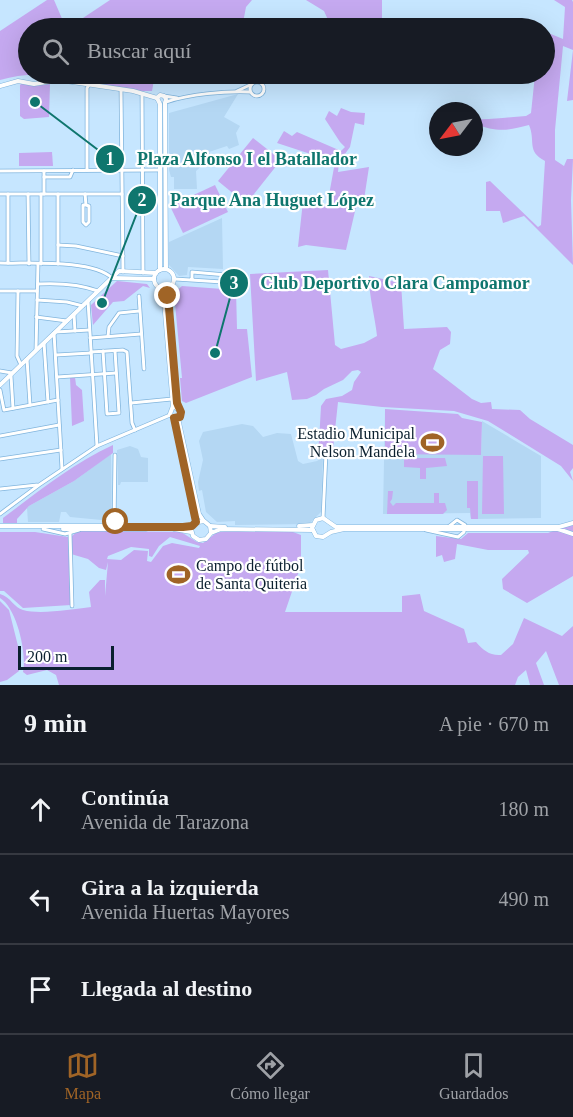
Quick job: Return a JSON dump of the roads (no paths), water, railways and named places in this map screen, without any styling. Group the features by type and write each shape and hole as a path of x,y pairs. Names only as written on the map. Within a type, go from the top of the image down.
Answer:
{"street":[{"path":"0,86 18,81"},
{"path":"83,84 147,94 163,103 166,269"},
{"path":"236,92 252,84"},
{"path":"250,92 252,84"},
{"path":"163,103 236,92 250,92 257,96 264,92 262,84"},
{"path":"87,170 87,88 89,85"},
{"path":"121,90 123,272"},
{"path":"157,98 160,95 178,99"},
{"path":"142,96 143,273"},
{"path":"164,96 159,170 158,271 154,279 156,285 165,289"},
{"path":"44,177 70,177 73,170"},
{"path":"0,171 159,170"},
{"path":"36,351 44,171"},
{"path":"0,194 122,194"},
{"path":"8,194 8,264"},
{"path":"28,194 29,264"},
{"path":"58,194 58,264"},
{"path":"86,194 86,205 89,206 87,225 83,222 83,206 86,205"},
{"path":"58,245 76,246 123,256"},
{"path":"0,263 58,264 99,270 112,278 154,279"},
{"path":"0,385 119,272 143,273 166,269 172,272 175,279 173,285 165,289"},
{"path":"175,279 237,284 240,280 238,276 192,272 192,280"},
{"path":"38,284 54,283 88,287 98,291"},
{"path":"165,289 172,409 200,514 210,526 307,527 313,528 320,537 344,529 558,529 573,534"},
{"path":"0,514 97,446 174,417 181,412 178,408 165,289"},
{"path":"0,291 38,291"},
{"path":"18,291 17,356 21,365"},
{"path":"138,296 144,369"},
{"path":"37,300 67,302 83,306"},
{"path":"88,301 97,446"},
{"path":"108,336 109,327 119,313 139,311"},
{"path":"74,314 75,331"},
{"path":"36,317 68,321"},
{"path":"55,333 89,330"},
{"path":"55,333 62,469"},
{"path":"90,338 141,334"},
{"path":"44,343 48,402"},
{"path":"56,355 125,350 132,423 135,430"},
{"path":"103,351 107,414 119,413 115,351"},
{"path":"27,359 30,405"},
{"path":"0,371 12,375"},
{"path":"57,377 116,373"},
{"path":"12,375 14,408"},
{"path":"0,390 3,409 58,400"},
{"path":"131,403 172,399"},
{"path":"172,409 178,408"},
{"path":"174,417 196,522"},
{"path":"0,436 59,425"},
{"path":"0,459 61,450"},
{"path":"323,518 326,453"},
{"path":"114,527 115,455"},
{"path":"0,489 39,485"},
{"path":"323,518 336,527 559,527 573,523"},
{"path":"313,528 316,520 323,518"},
{"path":"204,521 196,522 192,526 191,532 199,540 207,539 211,533 221,529 313,528"},
{"path":"331,525 331,532"},
{"path":"0,528 192,526"},
{"path":"210,526 211,533"},
{"path":"0,528 176,529 191,532"},
{"path":"421,529 458,537 463,534 465,528"},
{"path":"43,529 57,533 70,533 81,529"},
{"path":"70,533 72,606"}],"place":[{"name":"Plaza Alfonso I el Batallador","path":"35,102"},
{"name":"Parque Ana Huguet López","path":"102,303"},
{"name":"Club Deportivo Clara Campoamor","path":"215,353"},
{"name":"Estadio Municipal Nelson Mandela","path":"433,442"},
{"name":"Campo de fútbol de Santa Quiteria","path":"178,574"}]}
